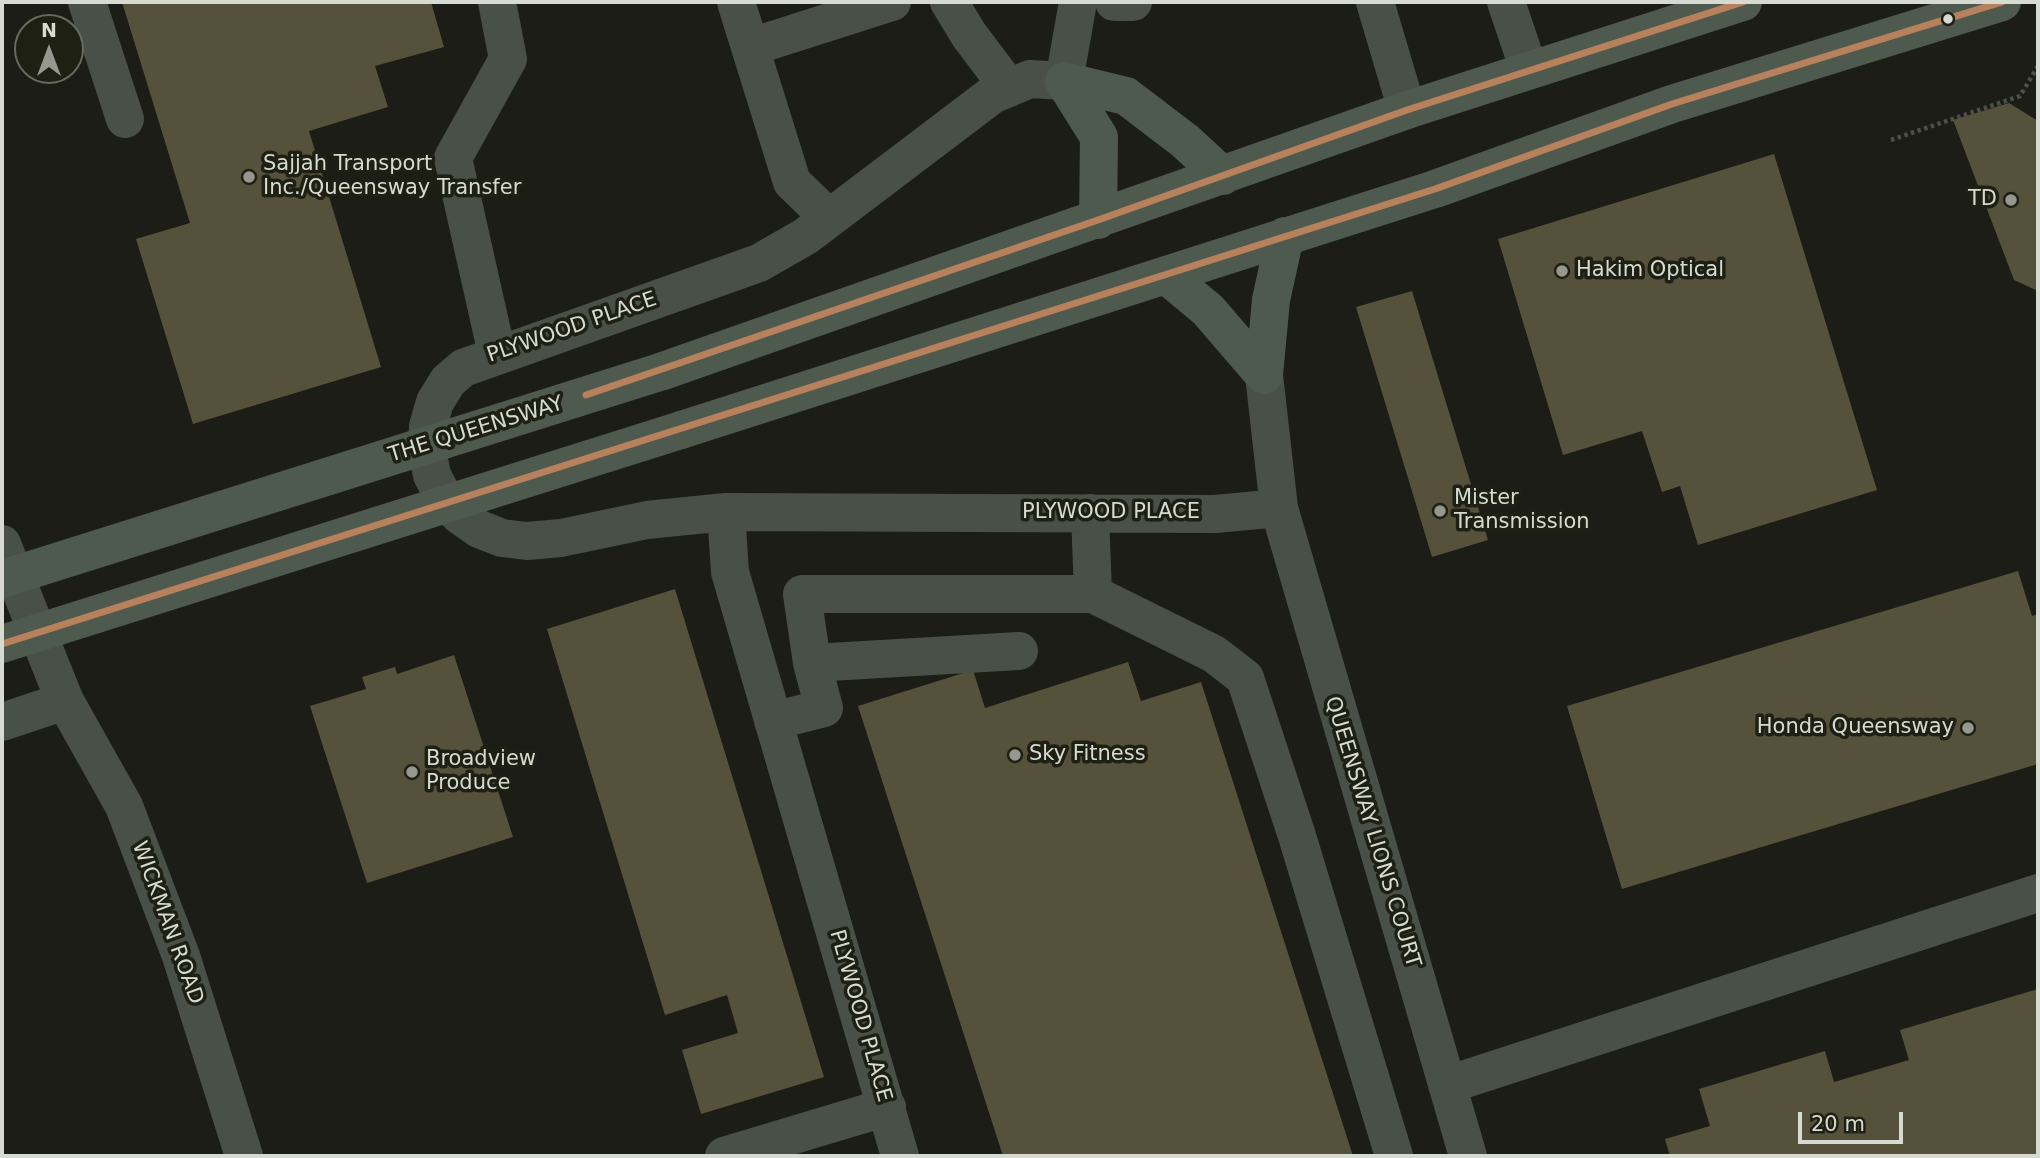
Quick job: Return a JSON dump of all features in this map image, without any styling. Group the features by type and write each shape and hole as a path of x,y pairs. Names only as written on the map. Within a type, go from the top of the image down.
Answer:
{"main road":[{"path":"2,644 1435,189 1672,104 2002,2"},
{"name":"THE QUEENSWAY","path":"2,579 663,371 1407,110 1720,5"},
{"path":"1064,80 1126,96 1185,141 1223,176"},
{"path":"1064,80 1098,137 1098,220"},
{"path":"1264,375 1272,300 1285,236"},
{"path":"1166,275 1208,310 1264,375"}],"street":[{"path":"87,2 125,119"},
{"path":"497,2 508,59 453,158 497,354"},
{"path":"736,2 792,182 829,218"},
{"path":"751,47 892,2"},
{"path":"949,2 969,36 1009,88"},
{"path":"1064,80 1078,2"},
{"path":"1114,2 1133,2"},
{"path":"1375,2 1407,110"},
{"path":"1506,2 1529,70"},
{"name":"PLYWOOD PLACE","path":"1064,80 1030,79 992,94 829,218 759,263 463,368 448,381 435,402 428,426 427,450 432,475 451,506 479,529 502,538 527,541 561,538 647,520 726,512 1214,514 1279,508"},
{"path":"1264,375 1279,508"},
{"name":"QUEENSWAY LIONS COURT","path":"1279,508 1346,748 1468,1156"},
{"name":"PLYWOOD PLACE","path":"726,512 730,572 900,1156"},
{"path":"1090,513 1093,594"},
{"name":"WICKMAN ROAD","path":"2,544 65,701 124,806 181,956 244,1156"},
{"path":"774,721 824,708 812,663 802,594 1093,594 1214,654 1245,678 1301,849 1394,1156"},
{"path":"812,663 1019,651"},
{"path":"2,722 65,701"},
{"path":"1447,1085 2038,893"},
{"path":"724,1156 887,1107"}],"path":[{"path":"1891,140 2020,96 2038,66"}],"building":[{"name":"Sajjah Transport Inc./Queensway Transfer","path":"122,2 431,2 444,47 375,66 388,107 309,131 381,367 193,424 136,239 190,223"},
{"name":"TD","path":"2009,103 2038,121 2038,291 2014,280 1953,120"},
{"path":"1774,154 1877,490 1698,545 1680,486 1662,492 1642,431 1563,455 1498,239"},
{"path":"1412,291 1488,540 1432,557 1356,307"},
{"path":"2018,571 2032,616 2038,614 2038,764 1622,889 1567,706"},
{"path":"675,589 824,1077 701,1114 682,1050 738,1033 727,995 665,1015 547,629"},
{"name":"Broadview Produce","path":"454,655 513,837 367,883 310,706 366,689 362,677 395,667 397,674"},
{"path":"1128,662 1141,701 1201,682 1353,1156 1003,1156 858,706 973,670 985,708"},
{"path":"2038,989 2038,1156 1670,1156 1665,1139 1710,1126 1699,1089 1825,1051 1834,1082 1909,1060 1900,1030"}],"transit line":[{"path":"586,395 1098,220 1407,110 1743,2"},
{"path":"2,644 1435,189 1672,104 2002,2"}],"place":[{"name":"Sajjah Transport Inc./Queensway Transfer","path":"249,177"},
{"name":"TD","path":"2011,200"},
{"name":"Hakim Optical","path":"1562,271"},
{"name":"Mister Transmission","path":"1440,511"},
{"name":"Honda Queensway","path":"1968,728"},
{"name":"Sky Fitness","path":"1015,755"},
{"name":"Broadview Produce","path":"412,772"}]}
